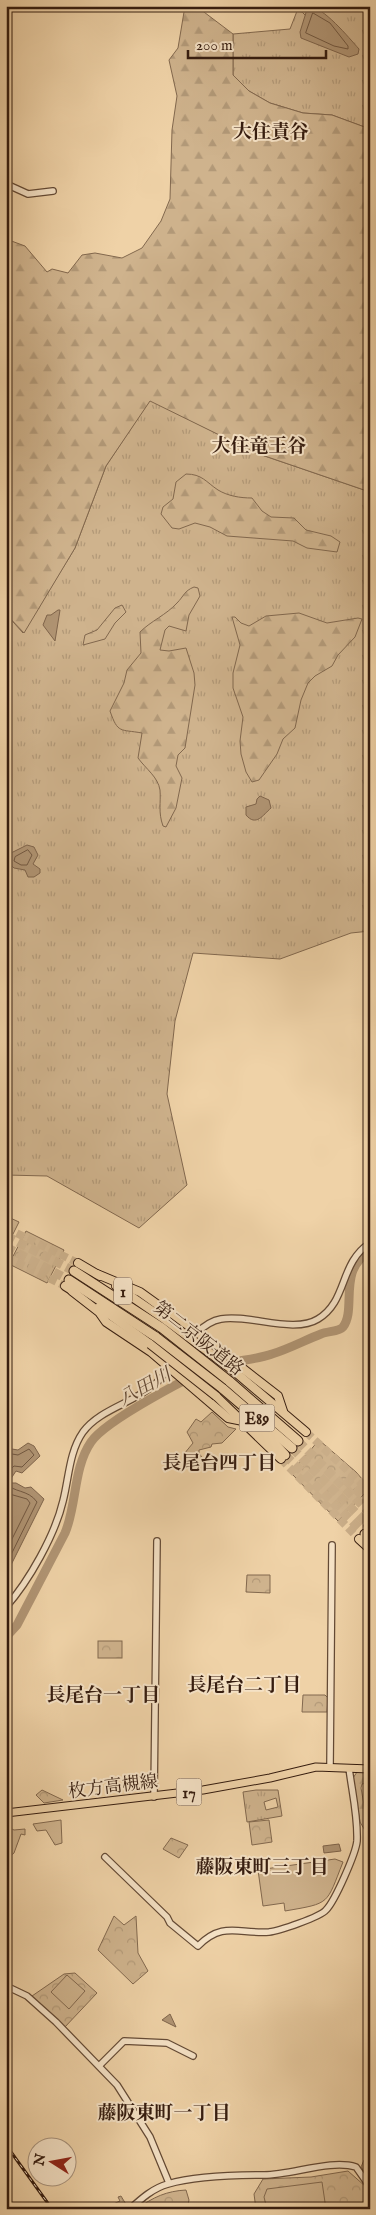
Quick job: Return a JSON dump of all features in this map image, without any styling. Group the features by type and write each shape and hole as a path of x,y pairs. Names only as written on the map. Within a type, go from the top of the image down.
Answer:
{"highway":[{"name":"1","path":"76,1267 97,1274 165,1325 238,1370 283,1411 302,1437"},
{"name":"第二京阪道路","path":"76,1267 165,1325 232,1383 302,1437"},
{"path":"97,1274 140,1292 197,1332 228,1358 238,1370"},
{"name":"1","path":"67,1283 72,1291 153,1340 243,1421 286,1454"},
{"name":"第二京阪道路","path":"67,1283 224,1390 286,1454"},
{"path":"72,1291 99,1312 106,1322 151,1352 228,1418 243,1421"},
{"path":"367,1533 370,1549"}],"main road":[{"name":"枚方高槻線","path":"6,1813 154,1797 239,1784 309,1768 330,1766 370,1769"}],"street":[{"path":"6,184 28,194 52,190"},
{"path":"6,1608 26,1580 53,1529 63,1501 74,1450 81,1435 96,1420 156,1384 173,1371 197,1332 209,1323 226,1318 246,1318 291,1324 305,1324 317,1320 332,1308 348,1266 359,1251 370,1243"},
{"path":"154,1797 157,1541"},
{"path":"330,1766 332,1545"},
{"path":"105,1856 170,1923 198,1946 209,1935 217,1931 271,1932 313,1918 326,1912 336,1895 357,1843 356,1819 349,1768"},
{"path":"6,1986 27,1996 100,2065 117,2085 150,2137 169,2184"},
{"path":"100,2065 124,2041 167,2043 193,2056"},
{"path":"130,2209 144,2196 169,2184 235,2174 264,2175 341,2164 356,2167 370,2187"}],"green space":[{"path":"185,6 196,6 233,34 233,75 249,91 270,103 303,113 332,115 370,129 370,492 256,453 150,401 106,466 75,548 24,633 6,614 6,239 25,246 47,272 52,269 68,273 82,255 95,253 122,258 142,248 161,221 170,199 172,130 177,96 169,60 178,48"},
{"path":"299,6 353,6 370,10 370,129 332,115 303,113 270,103 249,91 233,75 233,34 290,29"},
{"path":"150,400 256,453 370,492 370,931 351,933 280,959 193,953 175,1021 167,1094 187,1185 139,1228 47,1176 6,1175 6,614 23,633 75,548 106,466"},
{"path":"186,474 204,479 226,494 252,498 262,511 271,517 294,518 306,530 331,536 340,542 337,552 307,548 293,541 227,536 210,527 195,523 179,529 172,528 161,514 163,507 173,499 176,482"},
{"path":"194,587 198,588 200,596 189,615 186,631 169,626 165,630 160,650 169,651 186,648 194,673 195,685 185,748 178,755 176,766 182,778 176,808 166,827 163,826 161,816 159,785 138,758 142,733 118,727 110,711 124,683 127,670 141,653 140,632 173,607 186,592"},
{"path":"122,605 126,612 115,623 105,639 83,645 85,635 97,630 115,608"},
{"path":"299,613 327,623 362,619 355,637 338,655 332,666 315,676 308,683 301,700 295,728 283,739 277,754 259,780 252,782 246,772 241,754 240,741 243,717 233,688 233,673 240,645 232,617 249,626 266,616"},
{"path":"6,1216 19,1222 6,1248"},
{"path":"26,1231 64,1250 47,1283 9,1264"},
{"path":"212,1412 228,1427 236,1429 222,1443 212,1444 211,1447 199,1450 205,1462 193,1453 184,1454 193,1443 187,1432 196,1419 201,1422"},
{"path":"319,1440 356,1472 370,1488 338,1521 291,1473"},
{"path":"247,1575 270,1575 270,1593 246,1592"},
{"path":"98,1641 122,1641 122,1658 98,1658"},
{"path":"303,1695 325,1695 328,1698 327,1712 302,1712"},
{"path":"357,1772 370,1773 370,1782 362,1784 361,1788 370,1839 360,1822 353,1778"},
{"path":"42,1790 63,1800 44,1803 36,1795"},
{"path":"278,1790 282,1816 247,1822 243,1792","holes":["276,1798 278,1807 266,1810 264,1802"]},
{"path":"61,1820 62,1843 55,1845 46,1830 37,1831 33,1824"},
{"path":"269,1820 272,1842 252,1845 249,1822"},
{"path":"6,1826 14,1830 25,1829 25,1835 21,1834 14,1853 6,1860"},
{"path":"171,1838 188,1845 179,1858 163,1849"},
{"path":"335,1859 343,1862 333,1887 325,1900 311,1906 285,1911 284,1903 263,1906 258,1870"},
{"path":"114,1916 124,1925 136,1916 138,1953 148,1971 133,1984 98,1950"},
{"path":"75,1973 97,1993 64,2028 32,1996 64,1974"},
{"path":"67,1975 85,1991 69,2009 51,1992"},
{"path":"364,2160 370,2163 370,2181 361,2167"},
{"path":"348,2171 365,2186 370,2209 256,2209 254,2194 263,2179 311,2177"},
{"path":"322,2182 326,2209 267,2209 264,2197 267,2189"},
{"path":"186,2190 189,2200 187,2209 137,2209 160,2195"},
{"path":"121,2196 127,2206 125,2209 114,2209 111,2205 120,2201 118,2197"}],"water":[{"path":"308,6 321,11 335,23 359,49 358,54 349,57 301,38 300,32"},
{"path":"60,610 55,641 43,625 47,615 51,615"},
{"path":"260,796 269,800 271,808 259,819 253,820 246,815 246,807 256,804"},
{"path":"27,845 34,847 38,855 33,864 40,869 40,873 34,877 28,877 25,870 14,868 6,861 7,855"},
{"path":"28,1443 34,1446 40,1456 22,1473 16,1471 10,1480 12,1483 25,1488 31,1487 44,1499 6,1575 6,1448 18,1450"},
{"path":"339,1844 341,1851 324,1853 323,1846"},
{"path":"170,2014 176,2027 162,2020"}],"waterway":[{"path":"270,6 302,12 305,15"},
{"name":"八田川","path":"6,1637 17,1625 65,1533 72,1511 81,1463 85,1452 99,1433 131,1411 191,1377 226,1363 266,1356 285,1350 324,1333 341,1329 347,1319 349,1289 354,1268 360,1259 370,1251"}],"tunnel":[{"path":"6,1228 78,1263"},
{"path":"6,1236 74,1271"},
{"path":"6,1247 69,1280"},
{"path":"6,1257 65,1286"},
{"path":"306,1432 370,1491"},
{"path":"298,1441 370,1513"},
{"path":"292,1448 369,1526"},
{"path":"285,1455 365,1534"},
{"path":"281,1459 359,1539"},
{"path":"345,1479 370,1503"}],"railway":[{"path":"6,2145 52,2209"}],"district":[{"name":"大住責谷","path":"271,131"},
{"name":"大住竜王谷","path":"259,445"},
{"name":"長尾台四丁目","path":"219,1462"},
{"name":"長尾台二丁目","path":"244,1684"},
{"name":"長尾台一丁目","path":"103,1694"},
{"name":"藤阪東町三丁目","path":"262,1866"},
{"name":"藤阪東町一丁目","path":"164,2112"}]}
